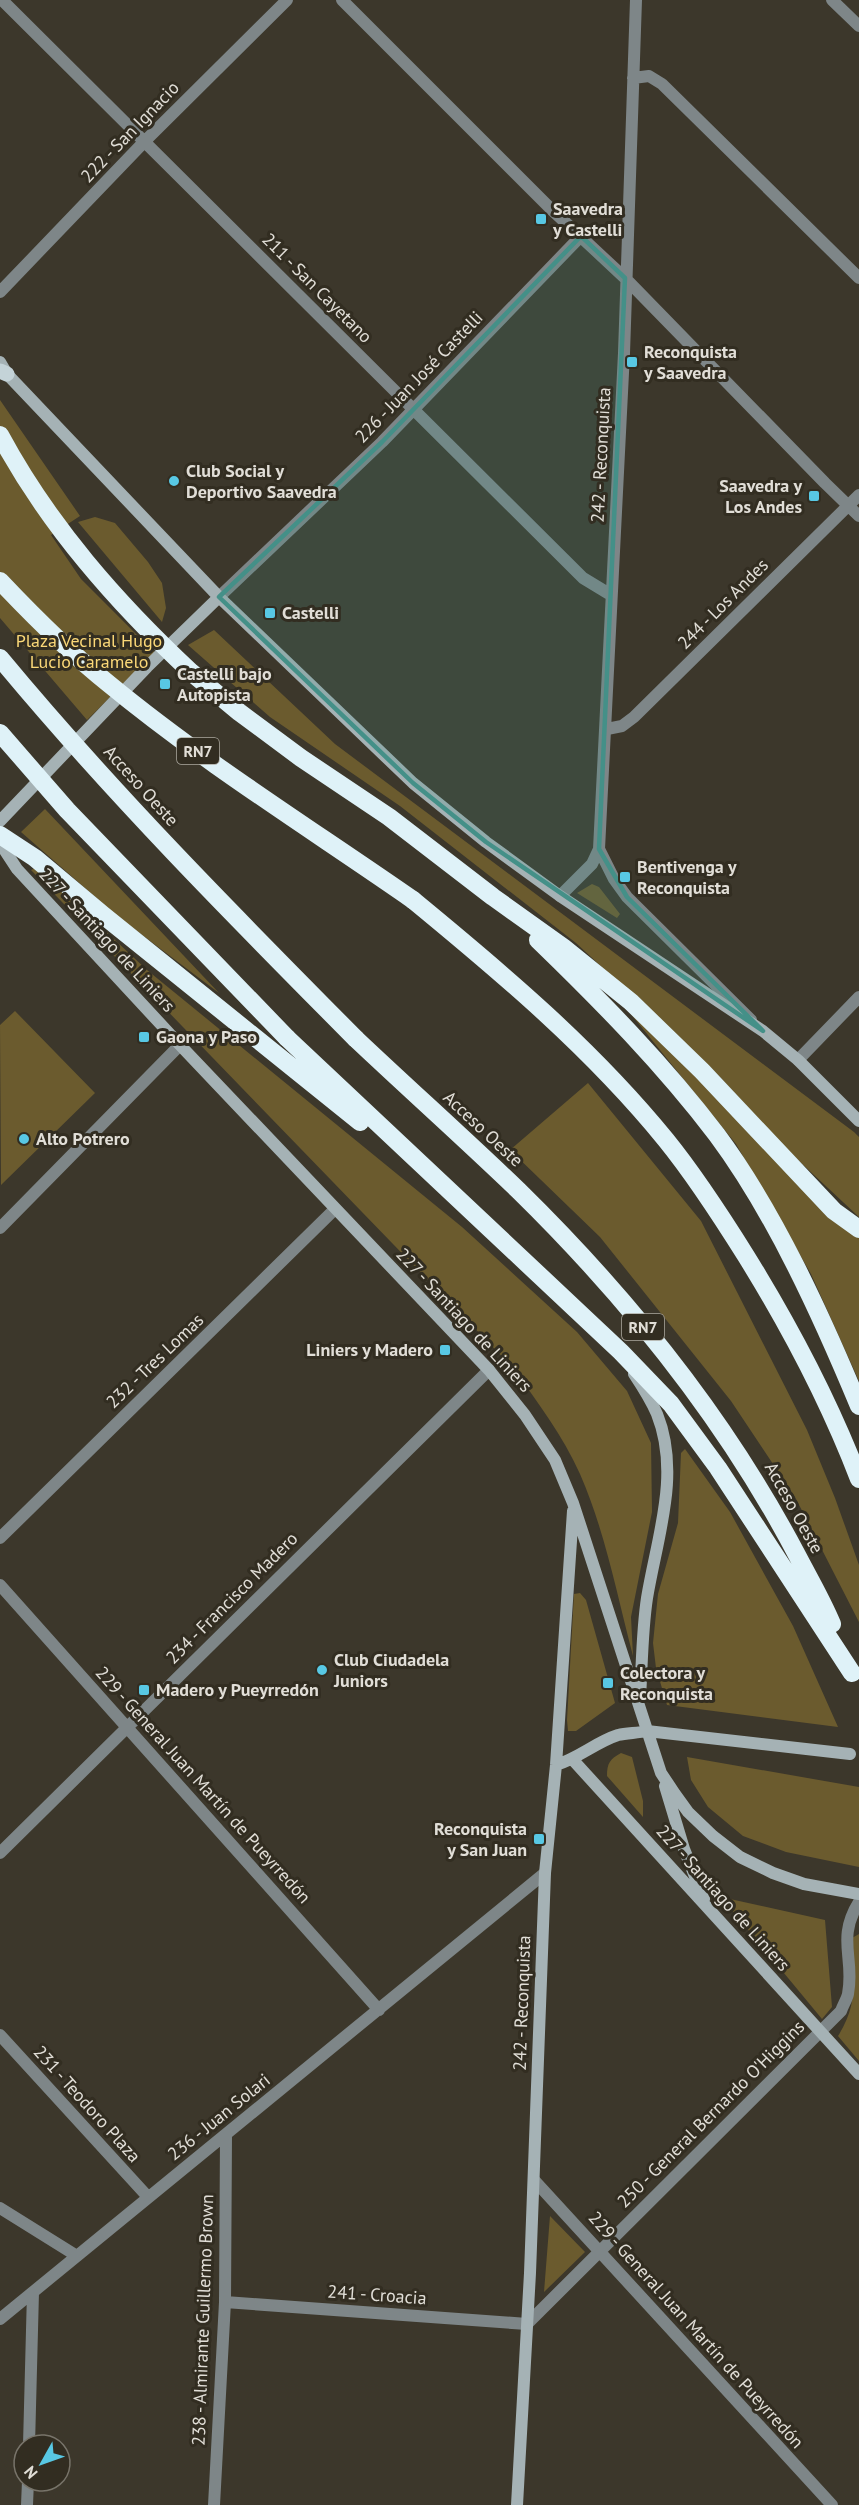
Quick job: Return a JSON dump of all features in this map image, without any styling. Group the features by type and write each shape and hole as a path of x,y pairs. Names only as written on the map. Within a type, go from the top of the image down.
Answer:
{"highway":[{"path":"0,435 33,490 87,563 147,632 192,673 274,739 389,817 493,897 563,947 631,1002 702,1071 834,1211 859,1229"},
{"name":"RN7","path":"0,581 38,621 107,683 153,719 412,900 503,973 612,1078 666,1141 712,1202 802,1353 859,1479"},
{"name":"Acceso Oeste","path":"0,658 118,793 210,891 356,1039 520,1193 619,1298 688,1382 744,1462 782,1526 828,1615 856,1681"},
{"path":"0,733 67,810 287,1038 621,1352 671,1404 718,1468 856,1681"},
{"path":"0,835 35,858 478,1218"},
{"path":"493,897 619,1019 676,1083 718,1137 756,1194 803,1282 859,1406"}],"main road":[{"path":"2,369 219,597 413,783 486,842 560,897 763,1031 798,1060 859,1121"},
{"name":"226 - Juan José Castelli","path":"0,821 147,667 219,597"},
{"name":"227 - Santiago de Liniers","path":"0,843 17,869 180,1045 489,1370 525,1415 555,1460 573,1503 661,1773 688,1812 740,1857 773,1873 804,1884 859,1894"},
{"path":"621,1352 657,1413 665,1439 667,1466 664,1514 647,1599 640,1707"},
{"name":"242 - Reconquista","path":"516,2505 534,2180 545,1873 556,1765 573,1503"},
{"path":"556,1765 573,1760 606,1740 620,1735 647,1731 849,1754"},
{"name":"227 - Santiago de Liniers","path":"573,1760 859,2074"},
{"path":"661,1773 693,1874 709,1911"}],"street":[{"name":"211 - San Cayetano","path":"3,0 583,578 611,595"},
{"name":"222 - San Ignacio","path":"0,292 144,142 287,0"},
{"path":"342,0 626,278 859,516"},
{"name":"242 - Reconquista","path":"560,897 592,864 599,849 607,729 611,595 624,353 636,0"},
{"path":"832,0 859,26"},
{"path":"633,78 649,76 662,84 859,278"},
{"name":"226 - Juan José Castelli","path":"219,597 414,410 581,236"},
{"name":"244 - Los Andes","path":"607,729 622,726 634,717 859,495"},
{"path":"599,849 614,879 627,897 763,1031"},
{"path":"798,1060 859,998"},
{"path":"0,1228 180,1045"},
{"name":"232 - Tres Lomas","path":"0,1538 335,1209"},
{"name":"234 - Francisco Madero","path":"0,1853 489,1370"},
{"name":"229 - General Juan Martín de Pueyrredón","path":"0,1585 379,2010"},
{"name":"236 - Juan Solari","path":"0,2319 545,1873"},
{"name":"250 - General Bernardo O'Higgins","path":"527,2324 841,2011 848,1995 846,1943 848,1924 859,1902"},
{"name":"231 - Teodoro Plaza","path":"0,2035 148,2198"},
{"name":"238 - Almirante Guillermo Brown","path":"214,2505 225,2302 226,2136"},
{"name":"229 - General Juan Martín de Pueyrredón","path":"534,2180 832,2505"},
{"path":"0,2208 77,2256"},
{"path":"29,2433 33,2292"},
{"name":"241 - Croacia","path":"225,2302 527,2324"}],"highlighted area":[{"path":"581,236 625,278 599,849 627,897 763,1031 486,842 413,783 219,597 382,442"}],"green space":[{"name":"Plaza Vecinal Hugo Lucio Caramelo","path":"0,400 80,516 51,535 81,579 155,653 87,720 0,618"},
{"path":"95,517 115,523 148,562 162,583 166,608 162,622 78,522"},
{"path":"214,630 335,744 854,1132 859,1137 859,1217 783,1146 720,1077 576,943 400,806 270,717 188,645"},
{"path":"45,809 219,993 117,916 21,832"},
{"path":"37,867 147,970 462,1227 577,1332 627,1391 651,1443 652,1512 631,1617 633,1656 604,1541 580,1474 558,1433 514,1369 31,870"},
{"path":"592,884 599,887 620,914 617,918 577,893"},
{"path":"626,1008 859,1235 859,1381 811,1274 736,1144"},
{"name":"Alto Potrero","path":"15,1011 95,1093 1,1185 0,1025"},
{"path":"588,1083 701,1221 807,1430 859,1565 859,1622 795,1497 731,1401 600,1237 510,1150"},
{"path":"685,1449 730,1512 793,1626 838,1727 667,1705 656,1668 653,1643 658,1594 678,1523 681,1453"},
{"path":"580,1593 586,1600 615,1703 576,1731 568,1731 574,1594"},
{"path":"621,1753 632,1757 643,1801 643,1817 607,1776 610,1762"},
{"path":"687,1757 859,1787 859,1867 786,1852 743,1836 708,1807 691,1780"},
{"path":"721,1897 825,1920 832,2007 822,2019"},
{"path":"859,1934 859,2061 838,2036 845,2024 852,2001 854,1977 852,1938"},
{"path":"550,2216 585,2252 544,2292"}],"place":[{"name":"Saavedra y Castelli","path":"541,219"},
{"name":"Reconquista y Saavedra","path":"632,362"},
{"name":"Club Social y Deportivo Saavedra","path":"174,481"},
{"name":"Saavedra y Los Andes","path":"814,496"},
{"name":"Castelli","path":"270,613"},
{"name":"Castelli bajo Autopista","path":"165,684"},
{"name":"Bentivenga y Reconquista","path":"625,877"},
{"name":"Gaona y Paso","path":"144,1037"},
{"name":"Alto Potrero","path":"24,1139"},
{"name":"Liniers y Madero","path":"445,1350"},
{"name":"Club Ciudadela Juniors","path":"322,1670"},
{"name":"Colectora y Reconquista","path":"608,1683"},
{"name":"Madero y Pueyrredón","path":"144,1690"},
{"name":"Reconquista y San Juan","path":"539,1839"}]}
